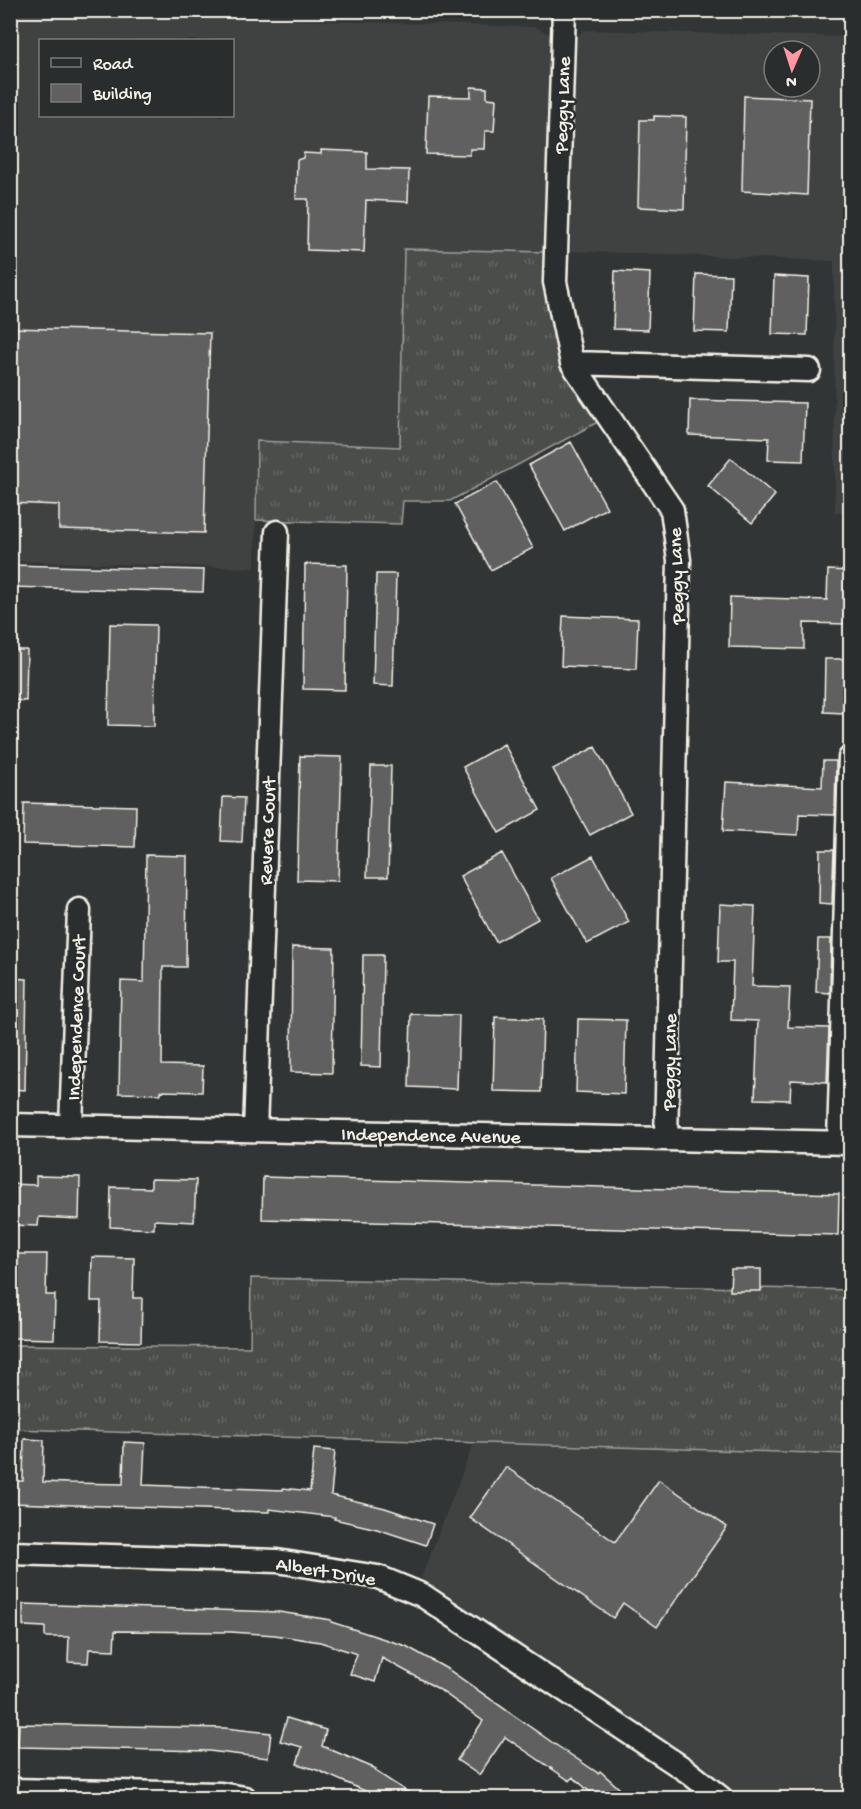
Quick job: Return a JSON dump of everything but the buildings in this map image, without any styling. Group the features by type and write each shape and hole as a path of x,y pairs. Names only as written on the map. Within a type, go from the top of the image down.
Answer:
{"street":[{"name":"Peggy Lane","path":"564,10 555,282 572,363 672,510 679,560 666,1139"},
{"path":"572,363 809,370"},
{"name":"Revere Court","path":"255,1130 277,532"},
{"path":"844,1142 850,758"},
{"name":"Independence Court","path":"71,1126 79,910"},
{"name":"Independence Avenue","path":"10,1125 844,1142"},
{"name":"Albert Drive","path":"10,1553 277,1561 378,1577 422,1595 687,1771 720,1798"},
{"path":"10,1790 221,1794 245,1798"}],"shaded area":[{"path":"11,12 536,27 549,34 552,46 548,252 404,250 400,447 257,441 255,568 11,561"},
{"path":"583,30 850,37 850,513 835,512 834,261 571,251 573,44"},
{"path":"474,1443 850,1454 850,1798 743,1798 639,1722 421,1578"}],"green space":[{"path":"404,249 548,252 548,306 564,360 598,422 450,501 403,501 401,524 256,520 257,441 400,447"},
{"path":"251,1278 850,1290 850,1454 11,1429 11,1345 250,1347"}]}
